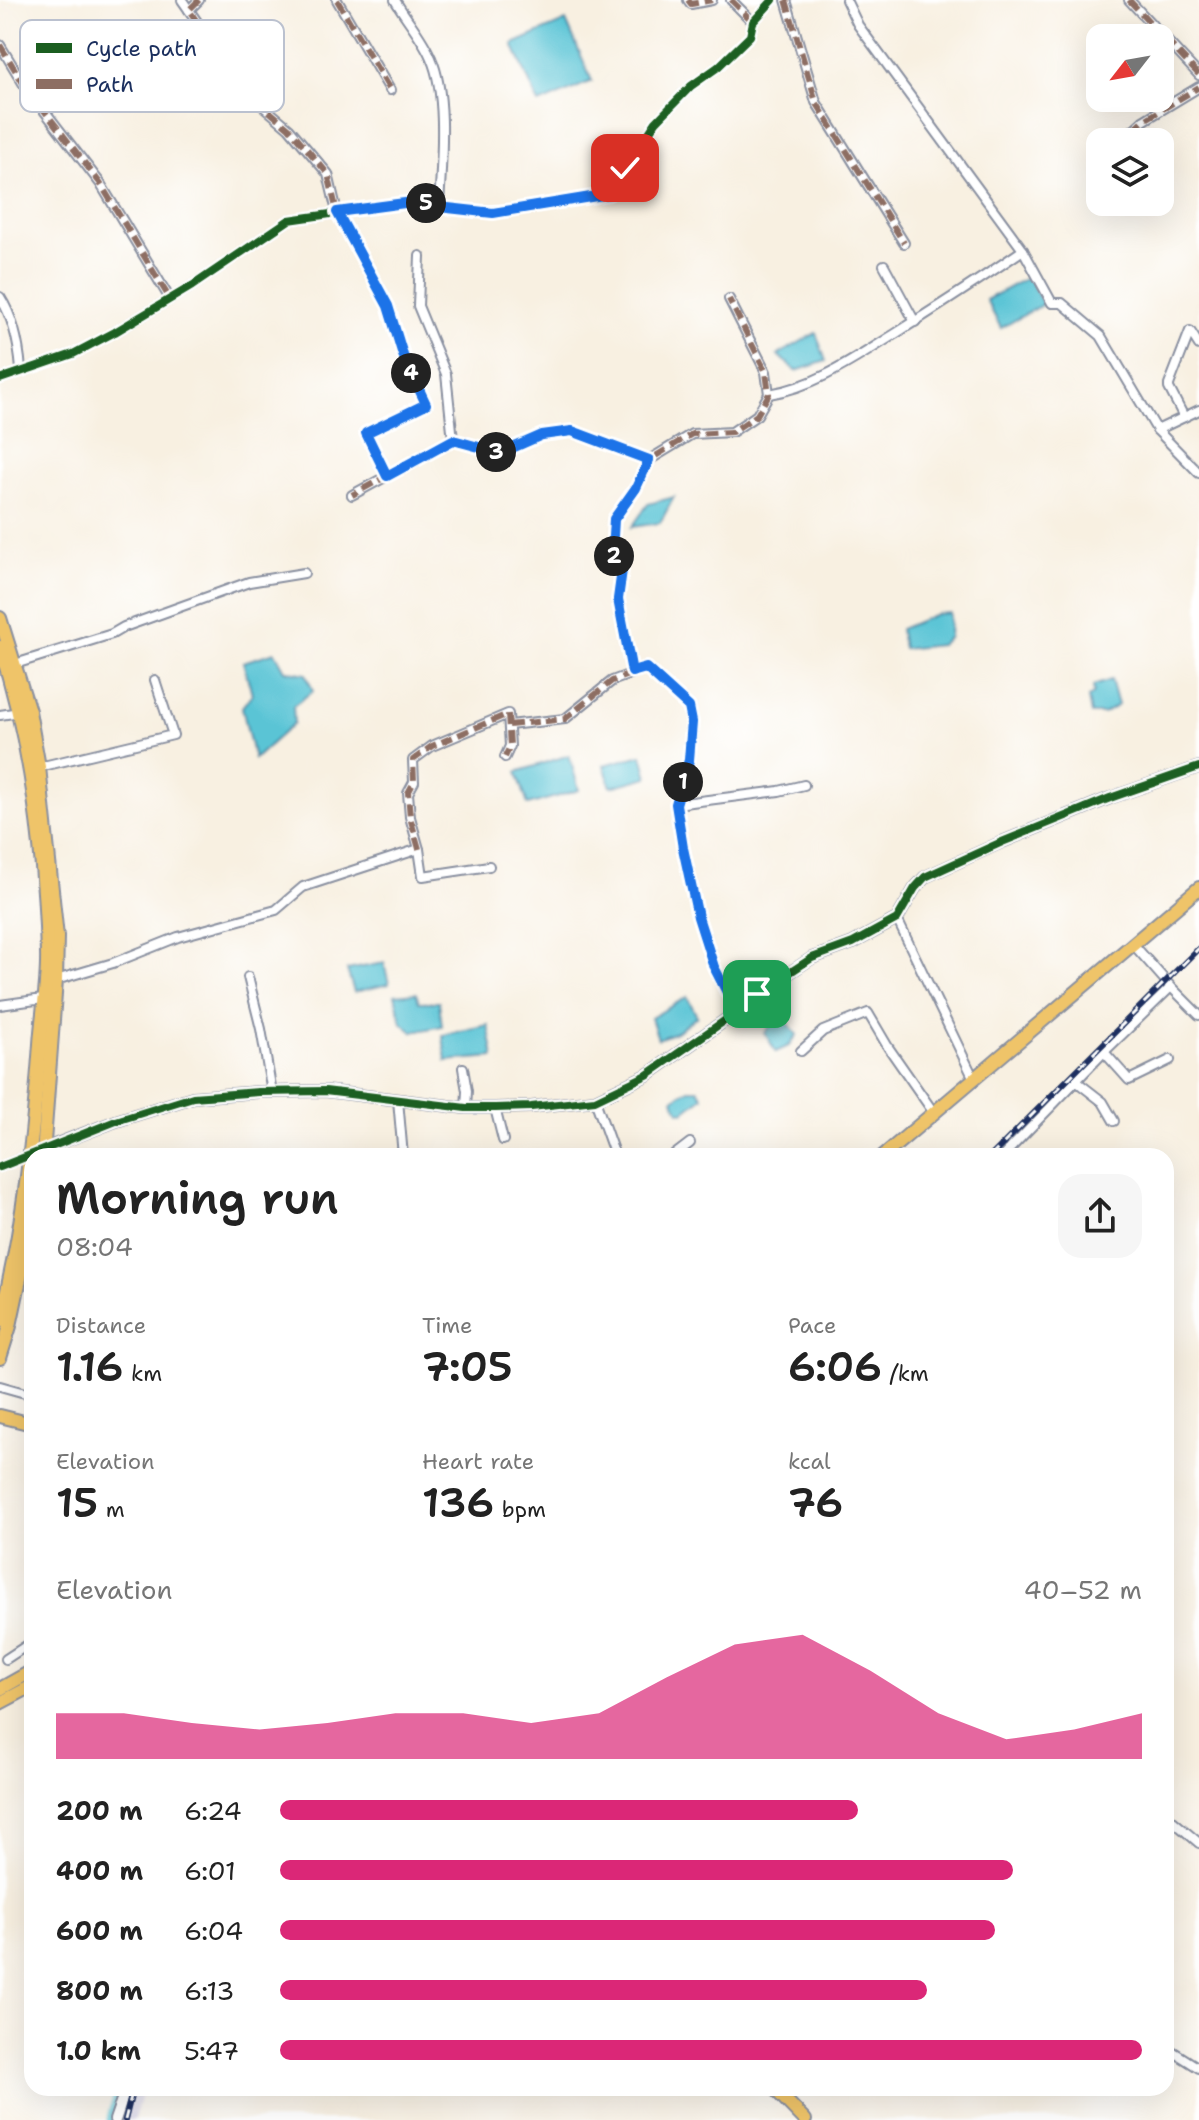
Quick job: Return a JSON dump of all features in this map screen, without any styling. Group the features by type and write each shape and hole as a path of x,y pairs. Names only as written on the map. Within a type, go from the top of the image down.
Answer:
{"main road":[{"path":"0,618 15,664 24,712 41,867 47,956 39,1148"},
{"path":"0,647 24,712 39,767 57,937 56,980 40,1148"},
{"path":"892,1148 1199,888"},
{"path":"0,1321 24,1215"},
{"path":"0,1358 24,1260"},
{"path":"0,1416 24,1422"},
{"path":"0,1689 24,1676"},
{"path":"0,1703 24,1690"},
{"path":"782,2096 805,2120"}],"street":[{"path":"182,0 196,20"},
{"path":"189,10 199,0"},
{"path":"337,0 390,90"},
{"path":"395,0 424,43 439,83 442,156 439,207"},
{"path":"688,0 691,4 712,0"},
{"path":"731,0 753,22"},
{"path":"0,379 73,354 170,299 289,220 420,201 439,207 493,213 609,194 656,122 691,86 718,67 750,36 753,22 773,0"},
{"path":"786,0 816,102 904,243"},
{"path":"846,0 858,25 1023,250 1052,303 1062,303 1101,336 1157,430 1199,473"},
{"path":"1129,0 1199,75"},
{"path":"0,45 20,78"},
{"path":"1135,128 1199,87"},
{"path":"45,112 100,183 170,299"},
{"path":"270,112 289,128 328,174 337,212 388,306 403,355 426,404 366,433 387,476"},
{"path":"769,394 794,390 849,362 1023,250"},
{"path":"420,256 418,306 446,374 453,440"},
{"path":"884,265 915,322"},
{"path":"0,297 9,311 20,352 21,370"},
{"path":"632,672 618,599 622,570 612,553 614,519 636,488 649,460 692,434 732,432 757,415 769,394 766,372 729,299"},
{"path":"1184,417 1169,385 1190,331 1199,345"},
{"path":"1157,430 1199,410"},
{"path":"352,495 453,440 501,453 542,435 572,431 649,460"},
{"path":"15,664 112,634 249,582 304,573"},
{"path":"509,725 565,719 612,681 646,668 689,707 692,722 689,760 676,804 698,917 714,967 737,1012"},
{"path":"39,767 173,735 155,680"},
{"path":"0,715 24,712"},
{"path":"489,866 423,876 408,793 414,782 413,760 432,746 508,714 510,746 505,757"},
{"path":"53,1148 116,1121 193,1097 325,1091 466,1108 531,1107 595,1100 647,1075 737,1012 757,994 812,958 853,943 897,919 925,877 1110,798 1199,767"},
{"path":"676,804 804,785"},
{"path":"56,980 113,963 178,937 276,910 303,887 419,849"},
{"path":"897,919 974,1079"},
{"path":"1133,944 1199,1015"},
{"path":"248,977 272,1092"},
{"path":"1011,1148 1171,987"},
{"path":"0,1005 43,999"},
{"path":"801,1051 823,1031 868,1013 934,1113"},
{"path":"1104,1052 1129,1080 1170,1060"},
{"path":"463,1068 466,1108"},
{"path":"1076,1081 1103,1102 1114,1121"},
{"path":"398,1100 402,1148"},
{"path":"595,1100 612,1148"},
{"path":"495,1108 503,1140"},
{"path":"683,1148 690,1143"},
{"path":"0,1167 24,1159"},
{"path":"0,1386 24,1393"},
{"path":"6,1659 24,1647"},
{"path":"1174,1822 1199,1843"},
{"path":"1174,2052 1199,2068"},
{"path":"115,2120 123,2096"}],"shaded area":[{"path":"126,2096 141,2096 134,2120 118,2120"}],"water":[{"path":"566,21 592,81 539,104 513,44"},
{"path":"1028,277 1043,304 1001,328 986,300"},
{"path":"816,333 826,361 796,371 778,355"},
{"path":"674,497 660,523 632,527 648,504"},
{"path":"950,613 949,637 940,645 903,649 900,629 936,614"},
{"path":"275,652 285,670 306,674 313,691 293,706 294,723 254,759 242,707 252,694 243,662"},
{"path":"1111,680 1118,705 1103,714 1091,714 1088,698 1094,693 1093,686"},
{"path":"569,755 579,790 528,805 517,772"},
{"path":"642,755 648,777 611,787 604,765"},
{"path":"384,963 389,984 354,992 347,970"},
{"path":"416,993 419,1002 439,1002 442,1026 413,1032 402,1023 395,995"},
{"path":"687,997 697,1016 676,1032 658,1039 651,1018"},
{"path":"785,1019 797,1035 789,1046 776,1052 765,1033 771,1025"},
{"path":"488,1025 494,1057 446,1061 443,1035"},
{"path":"689,1089 698,1089 703,1097 684,1112 679,1111 673,1099"}],"waterway":[{"path":"111,2120 116,2096"}],"railway":[{"path":"999,1148 1199,948"},
{"path":"125,2120 131,2096"}],"marked path":[{"path":"196,20 189,10 199,0"},
{"path":"337,0 390,90"},
{"path":"688,0 691,4 712,0"},
{"path":"731,0 753,22"},
{"path":"786,0 816,102 904,243"},
{"path":"1129,0 1199,75"},
{"path":"0,45 20,78"},
{"path":"1135,128 1199,87"},
{"path":"45,112 100,183 170,299"},
{"path":"270,112 289,128 328,174 337,212 388,306 403,355 426,404 366,433 387,476 352,495"},
{"path":"632,672 618,599 622,570 612,553 614,519 636,488 649,460 692,434 732,432 757,415 769,394 766,372 729,299"},
{"path":"387,476 453,440 501,453 542,435 572,431 649,460"},
{"path":"509,725 565,719 612,681 646,668"},
{"path":"419,849 410,817 408,793 414,782 413,760 432,746 508,714 510,746 505,757"}],"cycle path":[{"path":"0,379 73,354 115,332 192,286 289,220 420,201 444,207 491,211 609,194 656,122 691,86 718,67 750,36 753,22 773,0"},
{"path":"48,1148 116,1121 193,1097 325,1091 466,1108 531,1107 595,1100 647,1075 737,1012 757,994 812,958 853,943 897,919 925,877 1110,798 1199,767"},
{"path":"0,1167 24,1157"}],"route":[{"path":"625,168 609,194 493,213 439,207 420,201 337,212 388,306 403,355 426,404 366,433 387,476 453,440 501,453 542,435 572,431 649,460 636,488 614,519 612,553 622,570 618,599 632,672 646,668 689,707 692,722 689,760 676,804 698,917 714,967 737,1012 757,994"}]}
